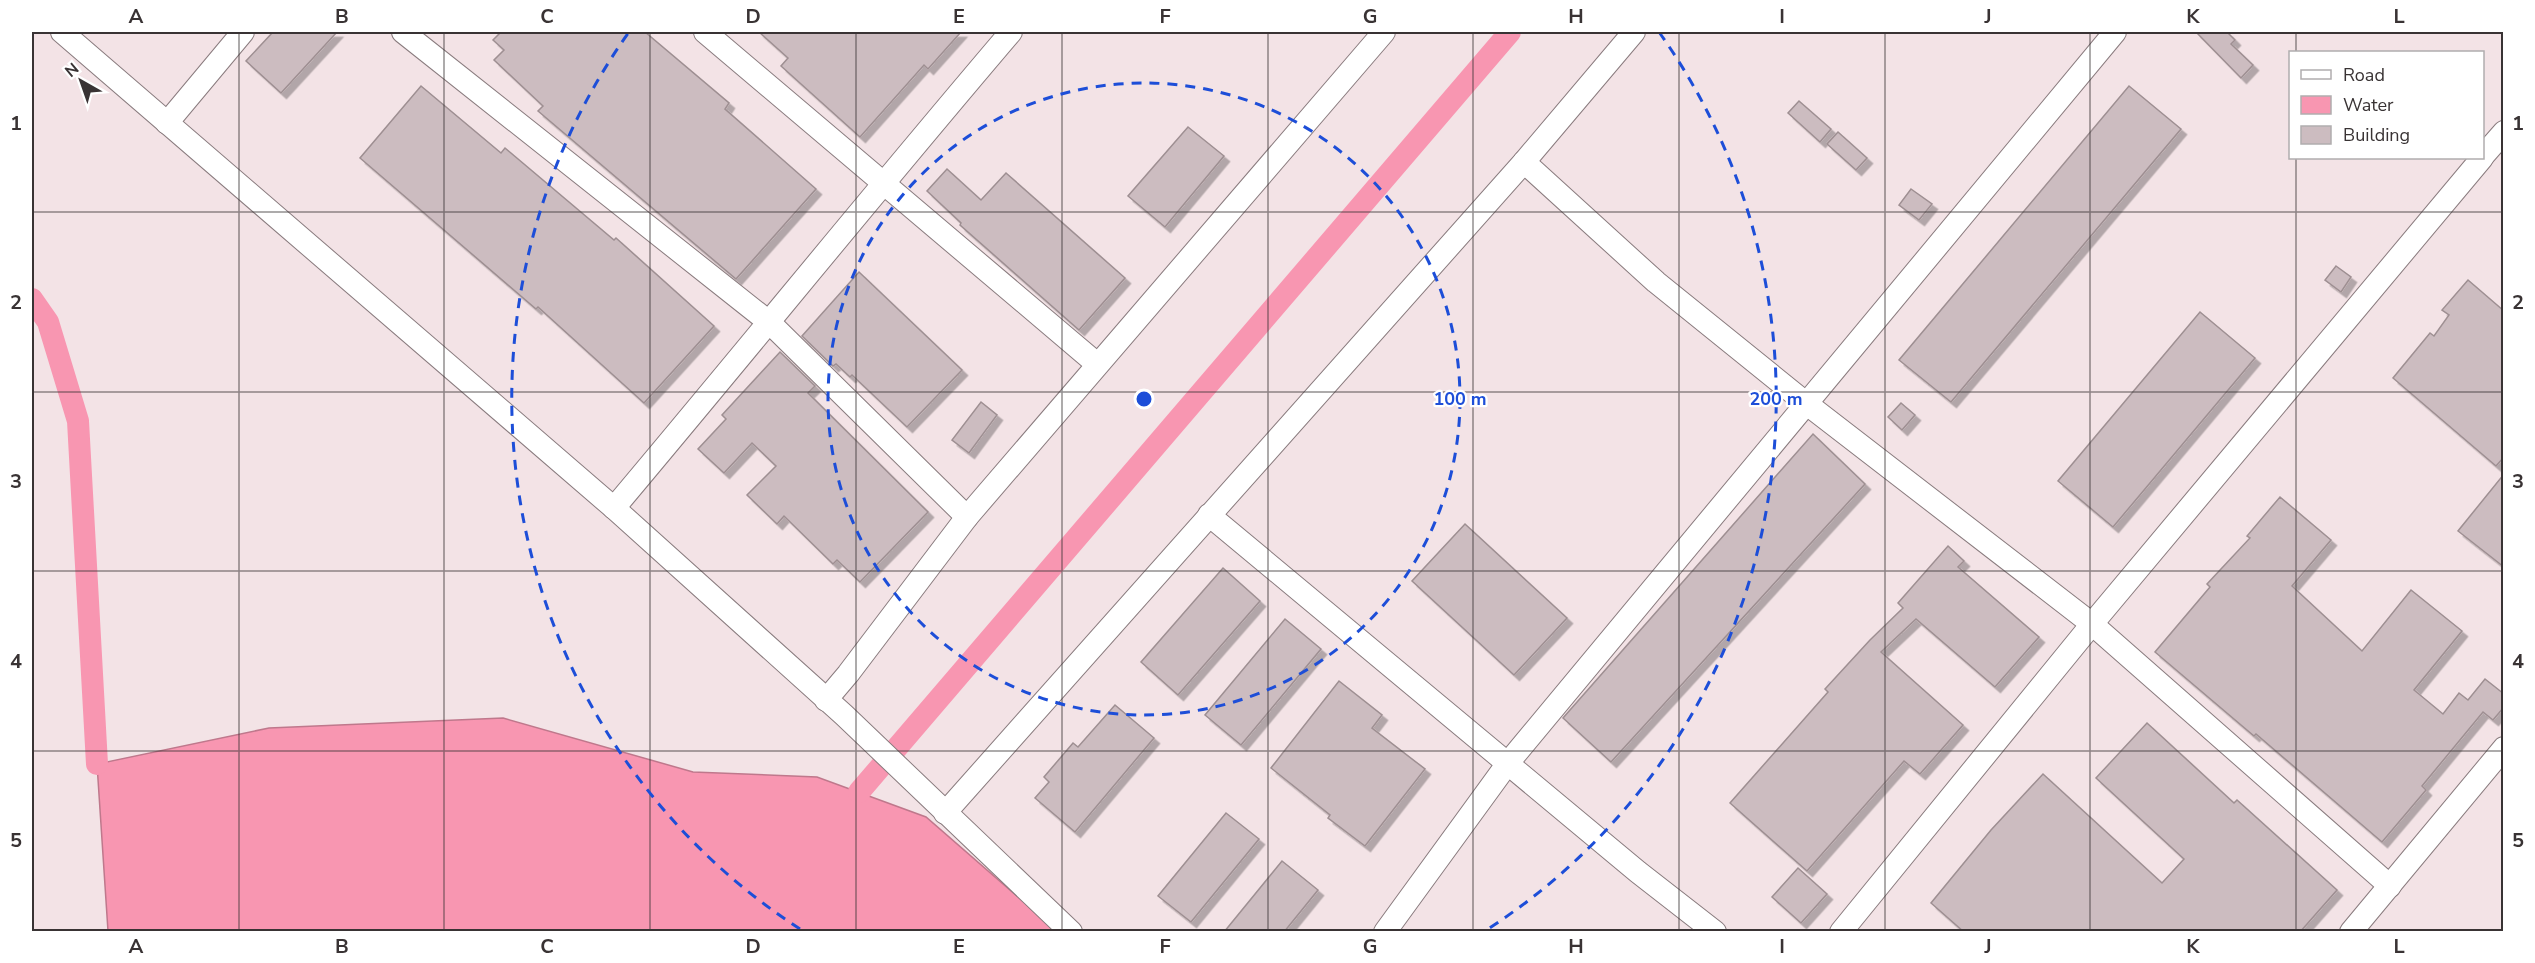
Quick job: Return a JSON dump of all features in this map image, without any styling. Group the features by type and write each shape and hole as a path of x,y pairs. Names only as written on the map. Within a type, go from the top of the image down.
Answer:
{"street":[{"path":"62,32 614,508 826,700 1071,932"},
{"path":"167,123 243,32"},
{"path":"403,32 770,323 967,517"},
{"path":"705,32 1097,364"},
{"path":"614,508 770,323 882,183 1011,32"},
{"path":"826,700 967,517 1384,32"},
{"path":"945,813 1524,162 1634,32"},
{"path":"1385,932 1509,763 2115,32"},
{"path":"2484,155 2504,132"},
{"path":"1841,932 2092,624 2480,159"},
{"path":"1524,162 1656,282 1807,404 2092,624 2390,886"},
{"path":"1209,515 1638,872 1715,932"},
{"path":"2351,932 2504,748"}],"water":[{"path":"503,718 693,772 817,777 926,817 1057,931 108,931 97,764 269,728"}],"building":[{"path":"273,32 337,32 281,93 246,61"},
{"path":"501,32 645,32 729,103 725,109 816,189 736,279 538,111 543,106 494,60 504,50 493,40"},
{"path":"759,32 961,32 928,69 924,65 860,137 781,66 788,58"},
{"path":"2196,32 2227,32 2235,40 2231,44 2253,65 2241,78"},
{"path":"421,86 501,153 505,148 614,240 616,238 714,326 644,403 538,307 536,309 360,158"},
{"path":"2129,86 2181,129 1951,402 1899,360"},
{"path":"1799,101 1831,129 1820,142 1788,113"},
{"path":"1188,127 1224,156 1165,227 1128,196"},
{"path":"1838,132 1867,158 1856,170 1827,144"},
{"path":"947,169 981,200 1006,173 1125,278 1079,330 960,225 961,223 927,191"},
{"path":"1911,189 1932,204 1919,220 1899,205"},
{"path":"2336,266 2351,277 2341,292 2325,280"},
{"path":"859,272 962,370 907,427 852,375 850,377 836,364 833,366 802,336"},
{"path":"2468,280 2504,311 2504,457 2496,466 2393,378 2430,333 2434,336 2449,315 2442,310"},
{"path":"2200,312 2255,358 2113,527 2058,481"},
{"path":"780,352 815,386 808,393 928,512 860,582 837,560 833,564 784,516 777,524 747,495 776,466 752,443 724,473 698,449 726,419 722,415"},
{"path":"981,402 997,415 969,453 952,440"},
{"path":"1901,403 1915,415 1902,430 1888,417"},
{"path":"1813,434 1865,484 1611,762 1563,718"},
{"path":"2504,474 2504,567 2458,531"},
{"path":"2280,497 2331,540 2292,586 2362,651 2411,590 2462,631 2414,690 2443,714 2459,693 2468,700 2485,679 2504,694 2504,707 2493,720 2483,712 2422,786 2426,790 2382,842 2256,734 2254,736 2155,652 2210,587 2207,584 2250,538 2247,536"},
{"path":"1465,524 1567,618 1514,675 1412,581"},
{"path":"1948,546 1964,561 1958,567 2039,637 1995,687 1916,619 1881,652 1963,725 1920,774 1904,761 1807,871 1730,803 1828,692 1825,689 1903,608 1898,603"},
{"path":"1223,568 1260,601 1178,695 1141,662"},
{"path":"1285,619 1321,649 1241,745 1205,715"},
{"path":"1339,681 1382,715 1372,728 1425,769 1365,846 1328,818 1330,815 1271,768"},
{"path":"1115,705 1154,738 1075,832 1035,798 1049,782 1044,777 1073,743 1078,747"},
{"path":"2147,723 2234,803 2237,800 2337,890 2300,932 1964,932 1931,903 1991,830 2043,774 2162,883 2184,859 2096,778"},
{"path":"1226,813 1259,839 1191,922 1158,896"},
{"path":"1282,861 1318,890 1284,932 1224,932"},
{"path":"1798,868 1827,894 1801,923 1772,897"}],"waterway":[{"path":"859,792 1510,32"},
{"path":"32,299 48,322 78,421 97,764"}]}
